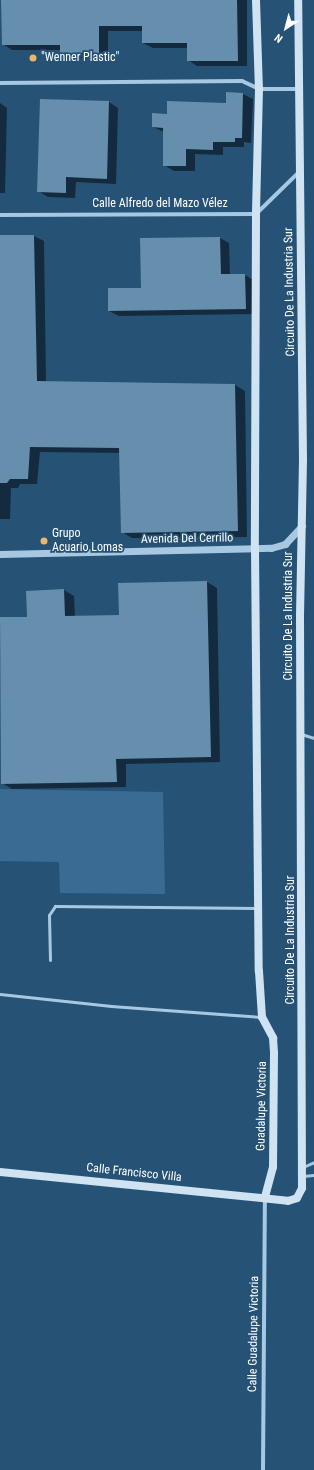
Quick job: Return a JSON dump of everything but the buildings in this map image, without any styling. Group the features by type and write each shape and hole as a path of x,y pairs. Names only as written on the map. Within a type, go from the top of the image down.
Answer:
{"main road":[{"path":"256,0 259,89 256,214 255,548 258,908 262,1017"},
{"name":"Circuito De La Industria Sur","path":"265,1198 288,1201 296,1198 302,1188 303,1176 301,734 302,169 298,89 298,0"},
{"name":"Guadalupe Victoria","path":"262,1017 273,1038 274,1053 273,1167 265,1198"},
{"name":"Calle Francisco Villa","path":"0,1172 265,1198"}],"street":[{"path":"0,84 242,81 259,89 298,89"},
{"path":"256,214 302,169"},
{"name":"Calle Alfredo del Mazo Vélez","path":"0,215 256,214"},
{"name":"Avenida Del Cerrillo","path":"0,554 255,548 286,544 302,526"},
{"name":"Calle Guadalupe Victoria","path":"263,1470 265,1198"}],"lane":[{"path":"301,734 314,738"},
{"path":"50,960 49,915 55,906 258,908"},
{"path":"0,994 111,1006 262,1017"},
{"path":"303,1167 314,1162"},
{"path":"303,1176 314,1176"}],"shaded area":[{"path":"0,789 163,792 165,894 60,893 59,862 0,861"}],"place":[{"name":"\"Wenner Plastic\"","path":"33,58"},
{"name":"Grupo Acuario Lomas","path":"44,541"}]}
